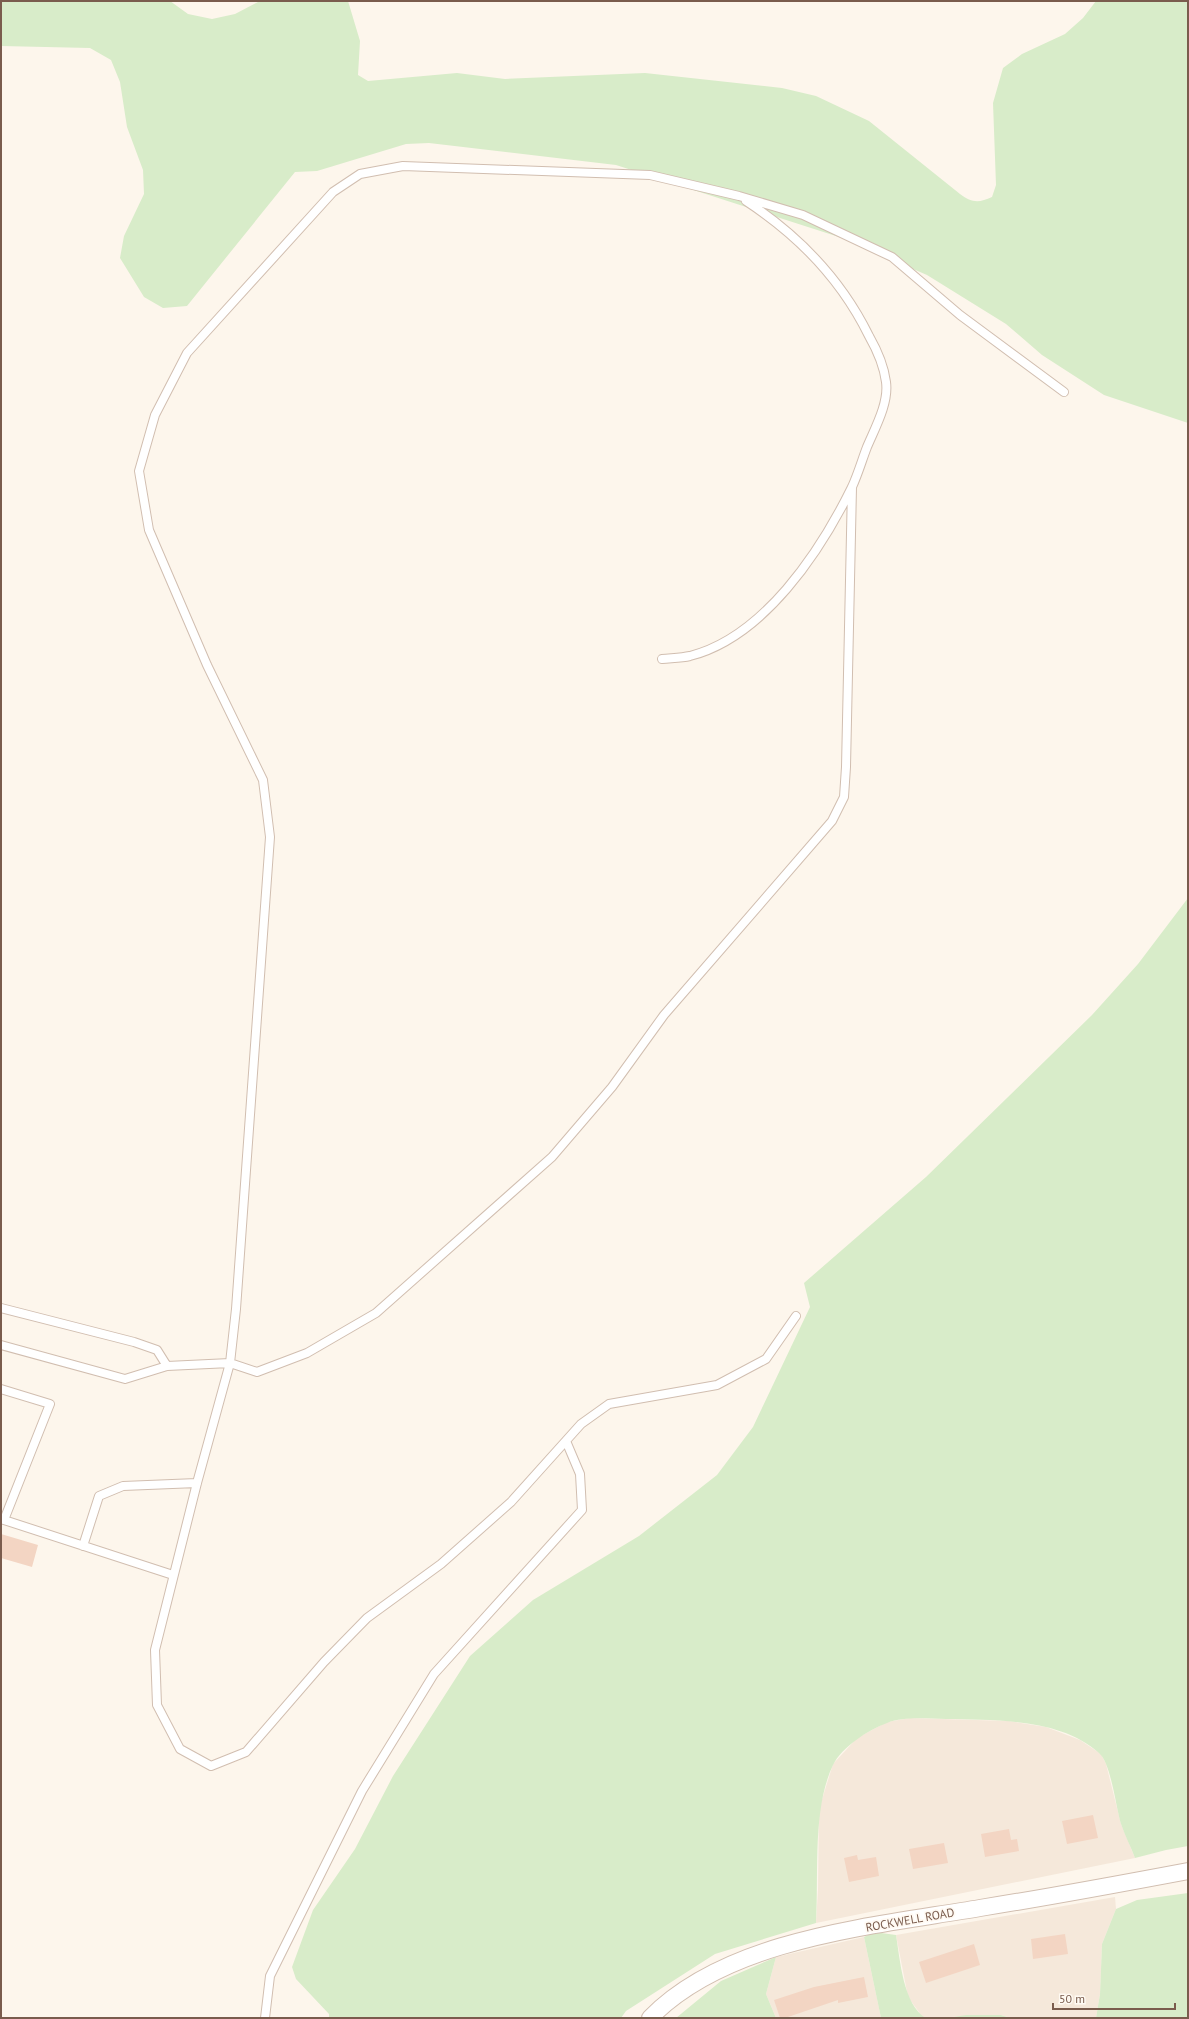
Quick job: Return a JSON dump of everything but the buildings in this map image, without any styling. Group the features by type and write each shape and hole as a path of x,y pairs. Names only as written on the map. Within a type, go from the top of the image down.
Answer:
{"street":[{"name":"ROCKWELL ROAD","path":"650,2018 659,2008 695,1983 745,1958 787,1943 869,1926 1188,1871"}],"lane":[{"path":"796,1316 766,1359 717,1385 609,1404 581,1424 511,1502 441,1564 367,1618 324,1662 246,1752 211,1766 180,1749 157,1705 155,1650 197,1483 230,1363 236,1309 270,837 263,780 207,665 148,530 139,471 155,415 187,353 333,192 360,174 403,166 650,175 739,196 803,215 892,258 960,315 1064,392"},
{"path":"662,659 689,656 729,640 763,615 793,582 828,530 852,487 884,404 887,383 878,354 860,316 833,277 808,250 775,221 739,196"},
{"path":"1,1345 125,1379 167,1366 230,1363 257,1372 307,1353 376,1313 546,1162 612,1087 664,1015 832,821 844,797 846,767 852,487"},
{"path":"1,1308 134,1342 157,1350 167,1366"},
{"path":"1,1389 50,1404 3,1520 173,1575"},
{"path":"265,2018 270,1976 362,1791 434,1674 582,1510 580,1474 566,1441"},
{"path":"84,1546 99,1496 123,1486 197,1483"}],"shaded area":[{"path":"910,1718 1009,1721 1046,1727 1080,1740 1101,1754 1106,1764 1121,1824 1135,1858 816,1923 819,1809 833,1764 857,1738 887,1722"},
{"path":"1115,1897 1116,1909 1102,1944 1100,1994 1096,2018 1010,2018 1001,2015 926,2018 921,2015 908,1997 896,1935"},
{"path":"864,1937 881,2018 776,2018 766,1994 776,1957"}],"green space":[{"path":"1,1 170,1 188,14 212,19 235,14 260,1 348,1 360,41 358,75 368,81 457,73 505,79 645,73 782,88 816,96 869,121 960,194 968,199 979,201 992,197 996,185 993,103 1003,68 1022,54 1065,34 1083,18 1096,1 1188,1 1188,423 1104,395 1042,355 1006,324 927,275 839,237 616,165 429,143 406,144 317,171 295,172 187,306 163,308 144,297 120,258 124,236 144,194 143,170 127,127 120,82 111,60 90,48 1,46"},
{"path":"1188,898 1188,1846 1135,1858 1121,1824 1110,1776 1103,1758 1099,1753 1084,1742 1066,1733 1027,1723 1006,1721 916,1718 901,1719 887,1723 872,1730 856,1740 837,1758 833,1765 826,1782 819,1821 816,1923 715,1954 626,2011 621,2018 329,2018 329,2014 296,1979 292,1967 313,1910 355,1849 393,1776 470,1656 533,1600 639,1536 717,1475 753,1427 810,1307 804,1283 926,1177 1092,1015 1138,964"},
{"path":"1188,1893 1188,2018 1096,2018 1100,1994 1102,1944 1116,1909 1137,1900"},
{"path":"874,1932 896,1935 901,1968 907,1992 918,2012 926,2018 881,2018 864,1937"},
{"path":"776,1957 766,1994 776,2018 676,2018 721,1981"},
{"path":"966,2015 1001,2015 1010,2018 948,2018"}]}
